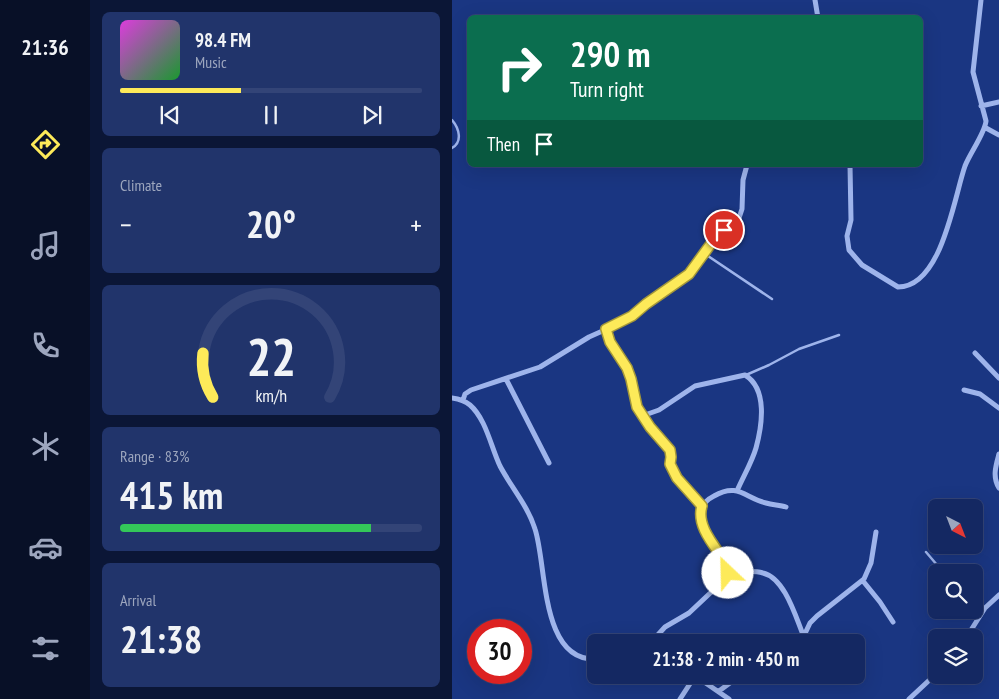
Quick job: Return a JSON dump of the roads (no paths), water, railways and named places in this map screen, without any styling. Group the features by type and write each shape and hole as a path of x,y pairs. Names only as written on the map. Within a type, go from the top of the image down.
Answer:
{"street":[{"path":"815,0 818,15"},
{"path":"850,167 851,220 847,236 849,250 862,265 898,287 906,287 913,284 927,270 938,253 946,235 966,165 986,128 986,121 973,72 981,0"},
{"path":"981,106 998,102"},
{"path":"986,128 998,135"},
{"path":"463,400 466,392 540,367 589,336 627,320 646,304 683,279 695,267 713,241 738,218 742,208 743,180 746,167"},
{"path":"606,329 610,342 627,368 634,399 642,416 670,450 670,464 677,478 702,506"},
{"path":"975,353 998,378"},
{"path":"642,416 659,410 695,386 745,375 753,382 759,395 760,425 756,450 737,491"},
{"path":"506,379 549,463"},
{"path":"964,390 980,394 998,408"},
{"path":"452,398 463,400 478,415 500,465 534,524 551,615 558,636 571,652 587,657"},
{"path":"998,454 995,482 998,488"},
{"path":"661,634 665,627 689,613 723,581 728,573 729,568 707,533 703,523 701,515 702,506 707,501 726,491 737,491 767,504 786,506"},
{"path":"805,634 810,623 817,616 863,581 867,575 876,532"},
{"path":"728,573 752,571 763,572 772,576 788,599 803,634"},
{"path":"863,581 893,622"},
{"path":"983,611 998,594"},
{"path":"909,699 928,681"},
{"path":"680,699 689,684"},
{"path":"707,684 729,699"},
{"path":"719,692 729,684"}],"lane":[{"path":"452,120 458,133 459,141 458,145 452,148"},
{"path":"704,254 772,299"},
{"path":"745,375 799,349 839,335"},
{"path":"926,552 936,564"}]}
